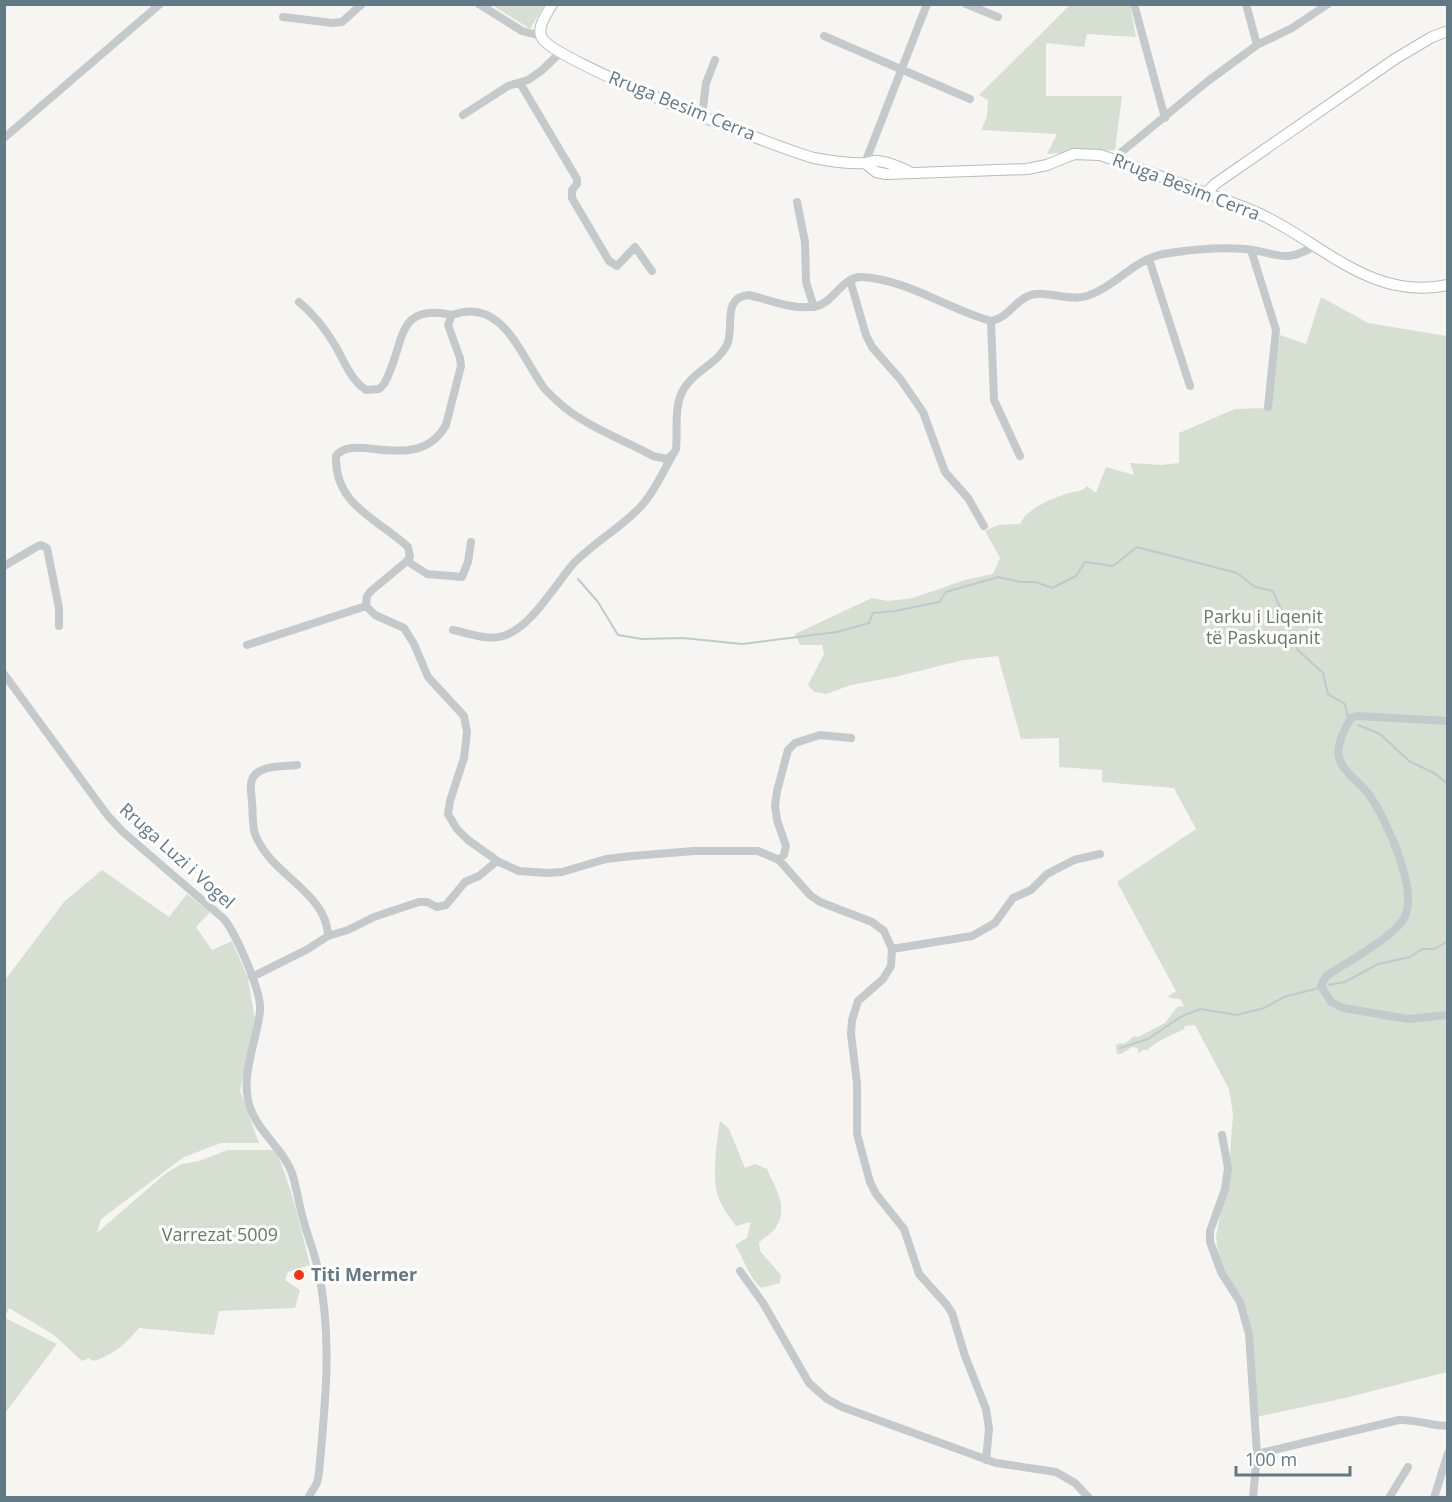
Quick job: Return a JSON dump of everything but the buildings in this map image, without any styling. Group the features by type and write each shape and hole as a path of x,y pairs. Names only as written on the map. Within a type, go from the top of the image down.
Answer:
{"street":[{"path":"4,138 160,4"},
{"path":"283,17 342,22 362,4"},
{"path":"479,4 522,31 541,36 542,23 552,4"},
{"path":"865,163 927,4"},
{"path":"966,4 998,17"},
{"path":"1134,4 1165,118"},
{"path":"1246,4 1257,45"},
{"path":"1113,159 1208,81 1257,45 1292,28 1328,4"},
{"path":"1206,193 1215,184 1395,60 1432,37 1448,31"},
{"name":"Rruga Besim Cerra","path":"541,36 544,41 561,52 616,80 702,116 814,158 865,163 877,160 909,171 1027,169 1047,165 1074,154 1100,155 1261,214 1343,265 1375,280 1410,287 1448,285"},
{"path":"824,36 970,99"},
{"path":"463,115 508,86 520,83 541,71 561,52"},
{"path":"702,116 706,83 715,60"},
{"path":"520,83 577,179 577,184 572,190 572,198 609,261 617,266 635,247 652,271"},
{"path":"797,202 805,242 806,282 814,307"},
{"path":"453,630 485,637 501,637 513,632 534,612 575,562 636,511 658,482 672,456 676,443 677,406 680,397 692,378 717,357 727,344 730,336 730,314 735,302 743,296 749,295 798,307 814,307 826,301 850,280 862,277 912,289 991,321 1004,316 1020,301 1032,295 1076,298 1092,294 1149,259 1160,255 1199,251 1251,250 1285,257 1297,256 1314,246"},
{"path":"1251,250 1276,330 1268,407"},
{"path":"1149,259 1190,386"},
{"path":"850,280 872,347 901,380 923,412 945,472 968,498 984,526"},
{"path":"299,302 325,331 354,380 366,390 379,389 384,384 404,331 413,317 428,312 452,315 468,311 478,313 508,331 544,388 565,408 653,456 667,459 672,456"},
{"path":"452,315 448,325 461,366 443,431 429,442 409,451 348,448 336,456 336,469 347,497 364,514 408,547 410,556 371,591 366,606 371,613 397,624 409,633 428,677 464,716 467,732 464,758 448,814 457,829 468,840 497,861 519,871 562,872 606,859 694,851 758,851 779,860 810,895 820,902 879,926 888,939 893,957 888,973 858,1001 852,1020 851,1034 857,1083 857,1134 870,1182 876,1194 904,1229 919,1274 952,1313 965,1356 986,1409 989,1428 986,1460"},
{"path":"991,321 994,400 1020,456"},
{"path":"407,561 427,574 462,577 468,562 471,542"},
{"path":"4,566 38,546 42,545 47,548 59,608 58,626"},
{"path":"247,645 366,606"},
{"name":"Rruga Luzi i Vogel","path":"4,674 108,816 123,832 224,919 236,936 252,977 261,1009 251,1052 247,1097 251,1112 260,1128 279,1150 292,1173 318,1269 325,1318 327,1364 319,1473 317,1483 308,1497"},
{"path":"1448,721 1357,716 1351,718 1346,726 1339,748 1339,756 1346,770 1369,794 1388,827 1404,874 1409,906 1404,920 1394,931 1326,976 1322,987 1331,1002 1343,1008 1418,1020 1448,1015"},
{"path":"779,860 784,855 786,846 775,806 788,750 795,743 820,735 851,738"},
{"path":"297,765 260,770 255,774 251,783 254,833 261,847 276,865 316,903 325,916 328,936"},
{"path":"892,949 972,936 995,923 1013,898 1031,890 1047,874 1074,860 1100,854"},
{"path":"252,977 308,949 328,936 348,930 374,917 419,902 442,906 451,900 465,882 479,876 497,861"},
{"path":"1222,1135 1228,1168 1226,1189 1210,1231 1210,1242 1221,1272 1240,1302 1249,1334 1257,1454 1253,1497"},
{"path":"740,1270 763,1303 801,1371 817,1392 842,1407 986,1460 1006,1465 1044,1469 1064,1475 1089,1497"},
{"path":"1257,1454 1399,1420 1433,1426 1448,1426"},
{"path":"1434,1497 1448,1453"},
{"path":"1389,1497 1407,1467"}],"green space":[{"path":"492,5 544,5 530,29"},
{"path":"1070,5 1130,5 1136,37 1087,34 1084,47 1046,43 1046,96 1122,96 1115,150 1047,154 1057,134 981,130 987,117 988,100 979,95"},
{"name":"Parku i Liqenit të Paskuqanit","path":"1321,297 1368,323 1447,336 1447,1372 1345,1398 1256,1417 1250,1324 1242,1299 1219,1262 1216,1237 1229,1168 1233,1114 1229,1089 1195,1025 1185,1026 1184,1029 1148,1050 1138,1053 1138,1048 1132,1047 1117,1054 1116,1045 1124,1044 1134,1036 1138,1037 1165,1023 1177,1007 1184,1006 1180,999 1168,996 1176,991 1117,882 1196,829 1174,788 1102,782 1102,770 1059,767 1059,738 1021,739 998,656 963,660 851,685 826,694 814,692 808,685 824,654 822,645 800,645 795,634 872,598 888,601 913,598 965,580 993,574 1000,558 985,531 998,525 1020,524 1028,513 1041,504 1087,486 1096,493 1106,467 1134,475 1130,463 1161,465 1179,463 1179,433 1235,409 1270,408 1280,335 1306,344"},
{"name":"Varrezat 5009","path":"102,870 169,917 187,894 210,912 196,927 212,950 232,941 248,978 255,1020 240,1091 259,1143 221,1143 184,1157 101,1219 97,1233 166,1173 182,1164 199,1161 228,1150 275,1150 291,1192 310,1265 288,1272 285,1280 300,1290 295,1308 219,1311 214,1335 139,1328 113,1352 100,1359 93,1361 89,1358 82,1361 54,1335 9,1308 5,1316 5,980 64,902"},
{"path":"720,1121 729,1129 745,1168 755,1164 767,1169 777,1190 781,1205 780,1220 775,1229 759,1243 760,1251 781,1275 780,1283 761,1288 735,1245 747,1238 751,1222 736,1226 717,1193 715,1163"},
{"path":"5,1318 57,1344 5,1413"}],"waterway":[{"path":"578,579 598,602 618,635 642,639 683,638 742,644 837,632 869,623 873,613 939,602 946,592 998,577 1020,582 1036,582 1052,588 1076,576 1085,562 1113,566 1137,547 1237,573 1255,587 1273,591 1298,650 1323,673 1328,694 1345,704 1348,718"},
{"path":"1358,725 1380,734 1409,761 1434,773 1448,784"},
{"path":"1329,985 1345,982 1378,964 1410,957 1422,949 1434,949 1448,941"},
{"path":"1120,1048 1148,1039 1182,1016 1201,1009 1237,1015 1264,1008 1284,997 1319,988"}],"place":[{"name":"Titi Mermer","path":"299,1275"}]}
